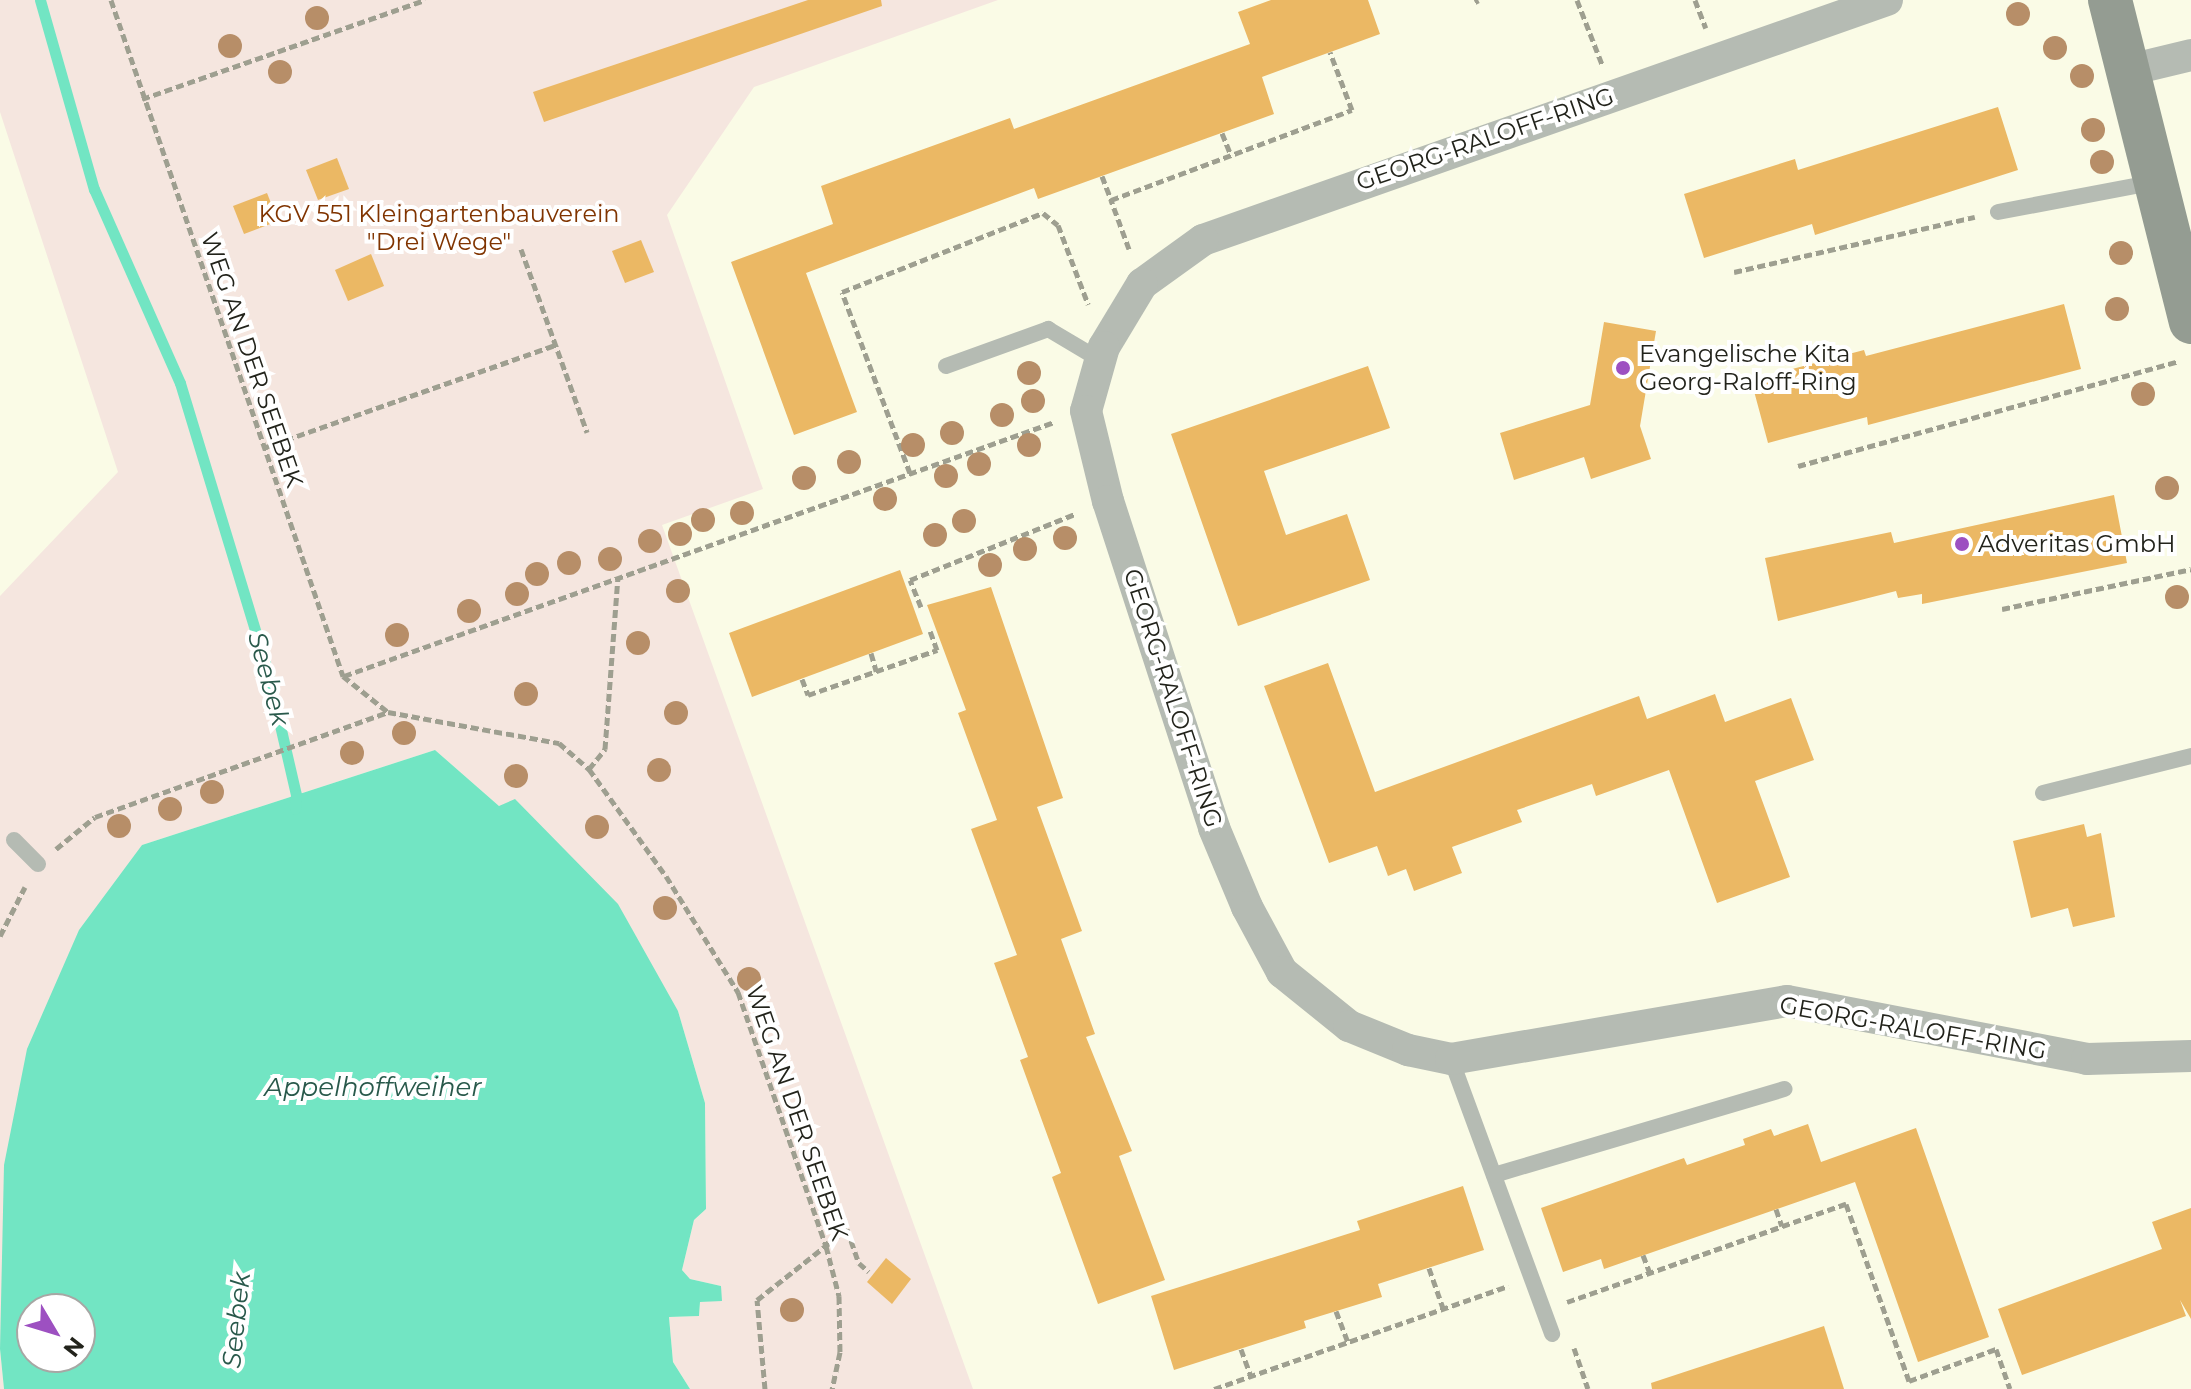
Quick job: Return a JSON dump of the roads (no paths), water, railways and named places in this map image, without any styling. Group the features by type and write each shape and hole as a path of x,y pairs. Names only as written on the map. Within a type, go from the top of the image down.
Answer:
{"street":[{"name":"GEORG-RALOFF-RING","path":"1887,0 1234,226 1203,240 1142,284 1102,353 1086,411 1108,501 1214,828 1247,907 1282,972 1322,1009 1362,1033 1451,1059 1787,1001 2087,1059 2191,1056"},
{"path":"2110,0 2191,322"},
{"path":"2129,70 2191,55"}],"lane":[{"path":"1998,212 2156,182"},
{"path":"946,366 1048,329 1102,353"},
{"path":"2043,793 2191,756"},
{"path":"14,840 38,864"},
{"path":"1451,1059 1552,1334"},
{"path":"1494,1175 1785,1089"}],"water":[{"name":"Appelhoffweiher","path":"435,750 499,806 515,799 618,904 678,1011 705,1103 706,1209 694,1220 682,1270 690,1279 721,1286 722,1301 700,1302 699,1316 669,1317 673,1362 690,1389 4,1389 0,1349 4,1165 27,1049 79,930 142,845"}],"waterway":[{"name":"Seebek","path":"40,0 94,189 180,383 267,669 296,795 295,809"}],"place":[{"name":"Evangelische Kita Georg-Raloff-Ring","path":"1623,368"},
{"name":"Adveritas GmbH","path":"1962,544"}],"park label":[{"name":"KGV 551 Kleingartenbauverein \"Drei Wege\"","path":"439,228"}]}
